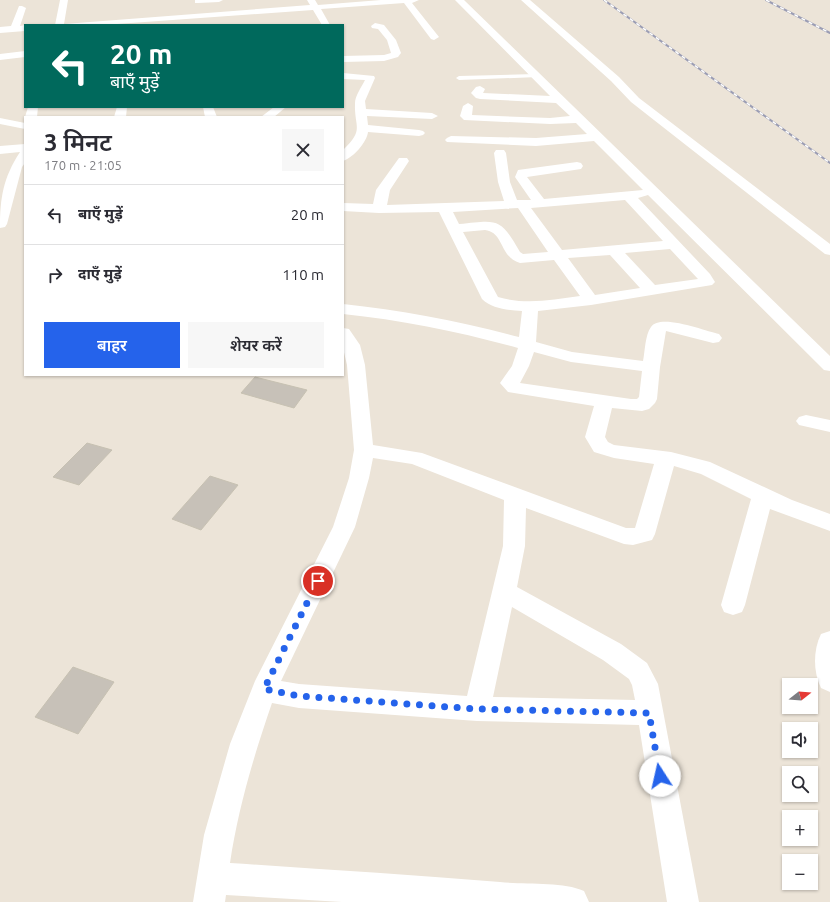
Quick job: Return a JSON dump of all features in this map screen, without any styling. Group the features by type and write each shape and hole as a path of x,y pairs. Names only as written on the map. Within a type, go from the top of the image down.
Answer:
{"street":[{"path":"59,24 64,0"},
{"path":"192,21 192,6 198,1 219,0"},
{"path":"406,0 434,37"},
{"path":"96,24 192,21 313,3 414,0"},
{"path":"459,0 740,280 830,366"},
{"path":"525,0 615,78 635,100 830,251"},
{"path":"313,3 325,24"},
{"path":"14,29 22,8"},
{"path":"344,59 384,58 395,55 396,53 391,40 381,27 375,26"},
{"path":"0,30 24,28"},
{"path":"0,57 24,54"},
{"path":"344,76 370,78 360,101 360,112 363,128 360,140 344,156"},
{"path":"480,88 476,93 480,96 570,109"},
{"path":"468,106 466,116 468,118 520,120 557,120 570,109"},
{"path":"268,116 280,108"},
{"path":"360,112 432,116"},
{"path":"520,120 528,142"},
{"path":"0,121 24,126"},
{"path":"363,128 418,133"},
{"path":"451,140 528,142 597,137"},
{"path":"548,141 553,150 560,152"},
{"path":"0,150 24,148"},
{"path":"500,153 504,182 517,204 558,255 591,300"},
{"path":"0,224 14,197 16,167 24,155"},
{"path":"379,209 383,190 403,161"},
{"path":"540,203 520,177 522,173 577,166"},
{"path":"344,207 379,209 444,208 540,203 653,193"},
{"path":"628,195 705,277 707,282"},
{"path":"444,208 488,296 492,300 508,305 530,307 591,300 707,282 740,280"},
{"path":"455,229 485,226 494,227 502,232 514,255 520,259 674,244"},
{"path":"614,250 651,290"},
{"path":"530,307 528,346 523,363 517,375 509,383 510,386 514,388 636,406 646,403 648,399 651,367 658,330 661,327 668,326 713,338"},
{"path":"344,309 371,312 446,325 491,335 571,357 651,367"},
{"path":"344,335 351,345 356,365 364,450 359,478 344,527 264,689 244,744 219,835 211,890 573,902"},
{"path":"604,402 595,437 596,442 602,447 611,451 684,461 708,469 784,506 830,522"},
{"path":"806,421 830,426"},
{"path":"364,450 415,458 624,536 638,536 644,534 666,458"},
{"path":"477,709 514,546 515,495"},
{"path":"733,605 763,496"},
{"path":"504,591 612,652 638,671 645,684 683,902"},
{"path":"830,642 828,657 830,680"},
{"path":"264,689 299,696 477,709 649,713"}],"lane":[{"path":"459,78 536,76"}],"building":[{"path":"255,377 307,390 294,408 241,393"},
{"path":"87,443 112,450 79,485 53,477"},
{"path":"210,476 238,485 201,530 172,519"},
{"path":"73,667 114,682 78,734 35,717"}],"railway":[{"path":"604,0 830,163"},
{"path":"766,0 830,33"}],"route":[{"path":"318,581 264,689 299,696 477,709 649,713 660,776"}]}
